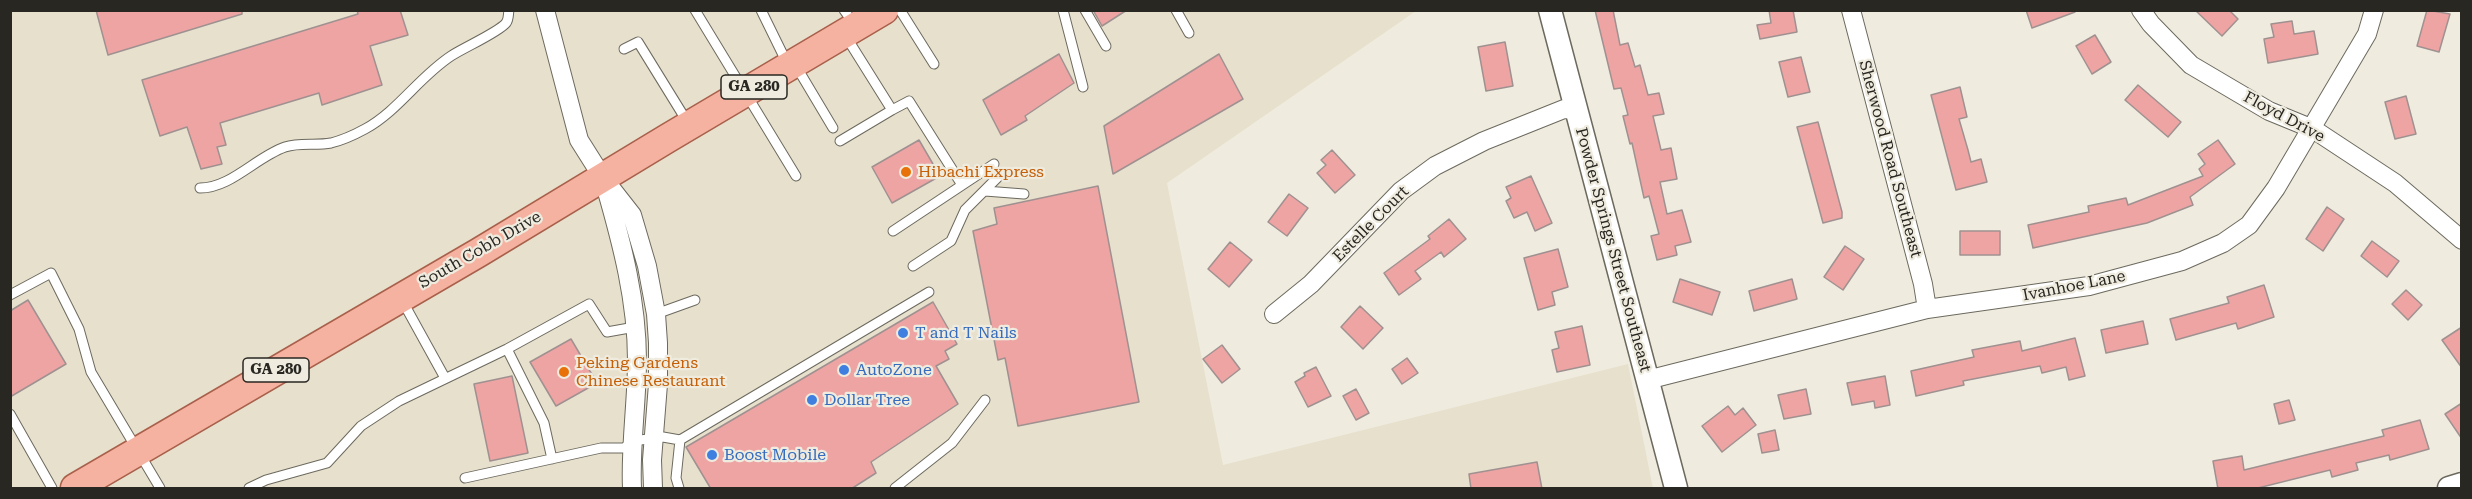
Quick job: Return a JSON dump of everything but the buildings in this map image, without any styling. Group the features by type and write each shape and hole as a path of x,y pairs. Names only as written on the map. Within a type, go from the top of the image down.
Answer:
{"main road":[{"name":"South Cobb Drive","path":"75,489 791,65 848,24 884,10"}],"street":[{"path":"545,10 568,82 579,140 603,178 632,215 647,266 656,314 658,363 653,489"},
{"name":"Powder Springs Street Southeast","path":"1550,10 1676,489"},
{"name":"Sherwood Road Southeast","path":"1851,10 1923,284 1927,309"},
{"name":"Floyd Drive","path":"2141,10 2151,24 2191,65 2269,111 2313,129 2395,183 2462,240"},
{"name":"Ivanhoe Lane","path":"1647,380 1927,309 2089,286 2182,261 2223,243 2249,225 2313,129 2317,114 2367,34 2374,10"},
{"name":"Estelle Court","path":"1274,314 1311,285 1401,191 1435,166 1484,141 1564,109 1576,110"},
{"path":"603,178 625,261 635,327 637,360 632,489"},
{"path":"2449,489 2462,484"}],"lane":[{"path":"200,188 213,188 222,184 250,165 285,147 329,143 352,136 366,128 387,115 414,87 449,57 500,29 508,21 509,10"},
{"path":"695,10 796,176"},
{"path":"761,10 791,65 833,129"},
{"path":"900,10 934,64"},
{"path":"1085,10 1106,46"},
{"path":"1176,10 1189,33"},
{"path":"1064,14 1083,87"},
{"path":"848,24 892,110"},
{"path":"624,49 638,42 689,125"},
{"path":"840,141 909,101 962,185"},
{"path":"893,231 994,164"},
{"path":"914,266 951,241 965,210 1000,175"},
{"path":"985,191 1024,194"},
{"path":"10,295 51,273 78,329 91,372 139,451 159,489"},
{"path":"465,478 601,448 624,448 633,441 663,437 680,440 928,292"},
{"path":"400,297 445,378"},
{"path":"656,314 695,300"},
{"path":"249,489 266,480 327,463 368,421 399,401 507,349 589,304 607,332 635,327"},
{"path":"507,349 544,423 552,459"},
{"path":"895,489 952,443 985,400"},
{"path":"11,414 52,489"},
{"path":"679,489 676,478 680,440"}],"shaded area":[{"path":"10,11 1416,11 1167,183 1223,465 1628,364 1653,488 11,488"}],"place":[{"name":"Hibachi Express","path":"906,172"},
{"name":"T and T Nails","path":"903,333"},
{"name":"AutoZone","path":"844,370"},
{"name":"Peking Gardens Chinese Restaurant","path":"564,372"},
{"name":"Dollar Tree","path":"812,400"},
{"name":"Boost Mobile","path":"712,455"}]}
